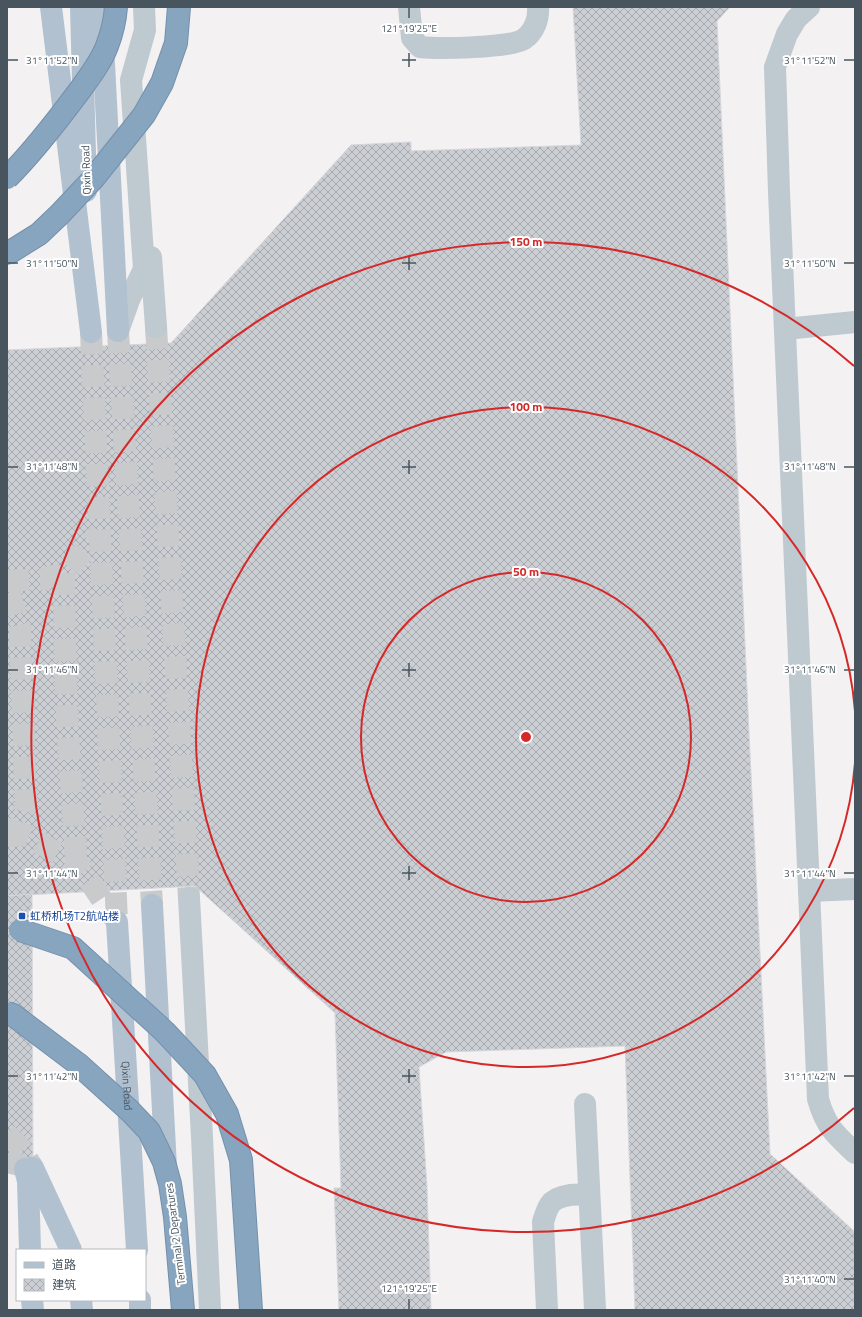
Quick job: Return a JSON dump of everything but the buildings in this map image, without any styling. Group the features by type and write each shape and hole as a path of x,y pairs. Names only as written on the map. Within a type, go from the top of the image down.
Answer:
{"highway":[{"path":"7,178 28,157 96,68 107,47 115,20 116,7"},
{"path":"7,254 39,234 64,210 93,179 144,115 162,83 176,43 179,7"},
{"path":"20,930 73,948 165,1032 205,1075 227,1114 240,1160 251,1310"},
{"name":"Terminal 2 Departures","path":"7,1013 13,1015 78,1064 130,1111 149,1131 164,1162 170,1184 175,1217 183,1310"}],"main road":[{"name":"Qixin Road","path":"51,7 90,332 81,7"},
{"path":"101,7 118,331"},
{"path":"152,905 173,1310"},
{"name":"Qixin Road","path":"117,922 137,1249"},
{"path":"30,1249 29,1169 69,1249"}],"street":[{"path":"118,331 129,300 144,269 131,80 145,30 144,7"},
{"path":"409,7 412,38 420,47 433,48 503,44 523,40 534,29 538,7"},
{"path":"809,7 796,19 787,34 775,67 785,329 818,1099 822,1115 831,1130 855,1153"},
{"path":"143,146 156,327"},
{"path":"785,329 855,322"},
{"path":"809,891 855,889"},
{"path":"189,898 210,1310"},
{"path":"585,1104 595,1310"},
{"path":"547,1310 543,1222 547,1210 552,1202 563,1196 579,1194 589,1195"}],"tunnel":[{"path":"156,327 189,898"},
{"path":"118,331 152,905"},
{"path":"91,332 117,922"},
{"path":"7,581 44,579 64,573 100,532"},
{"path":"64,573 66,701 76,861"},
{"path":"7,595 11,598 20,628 26,804 20,825 8,836"},
{"path":"7,836 26,835 50,849 76,861 117,922"},
{"path":"7,1134 21,1148 33,1168"},
{"path":"7,1162 20,1165 25,1169"}],"place":[{"name":"虹桥机场T2航站楼","path":"22,916"}]}
